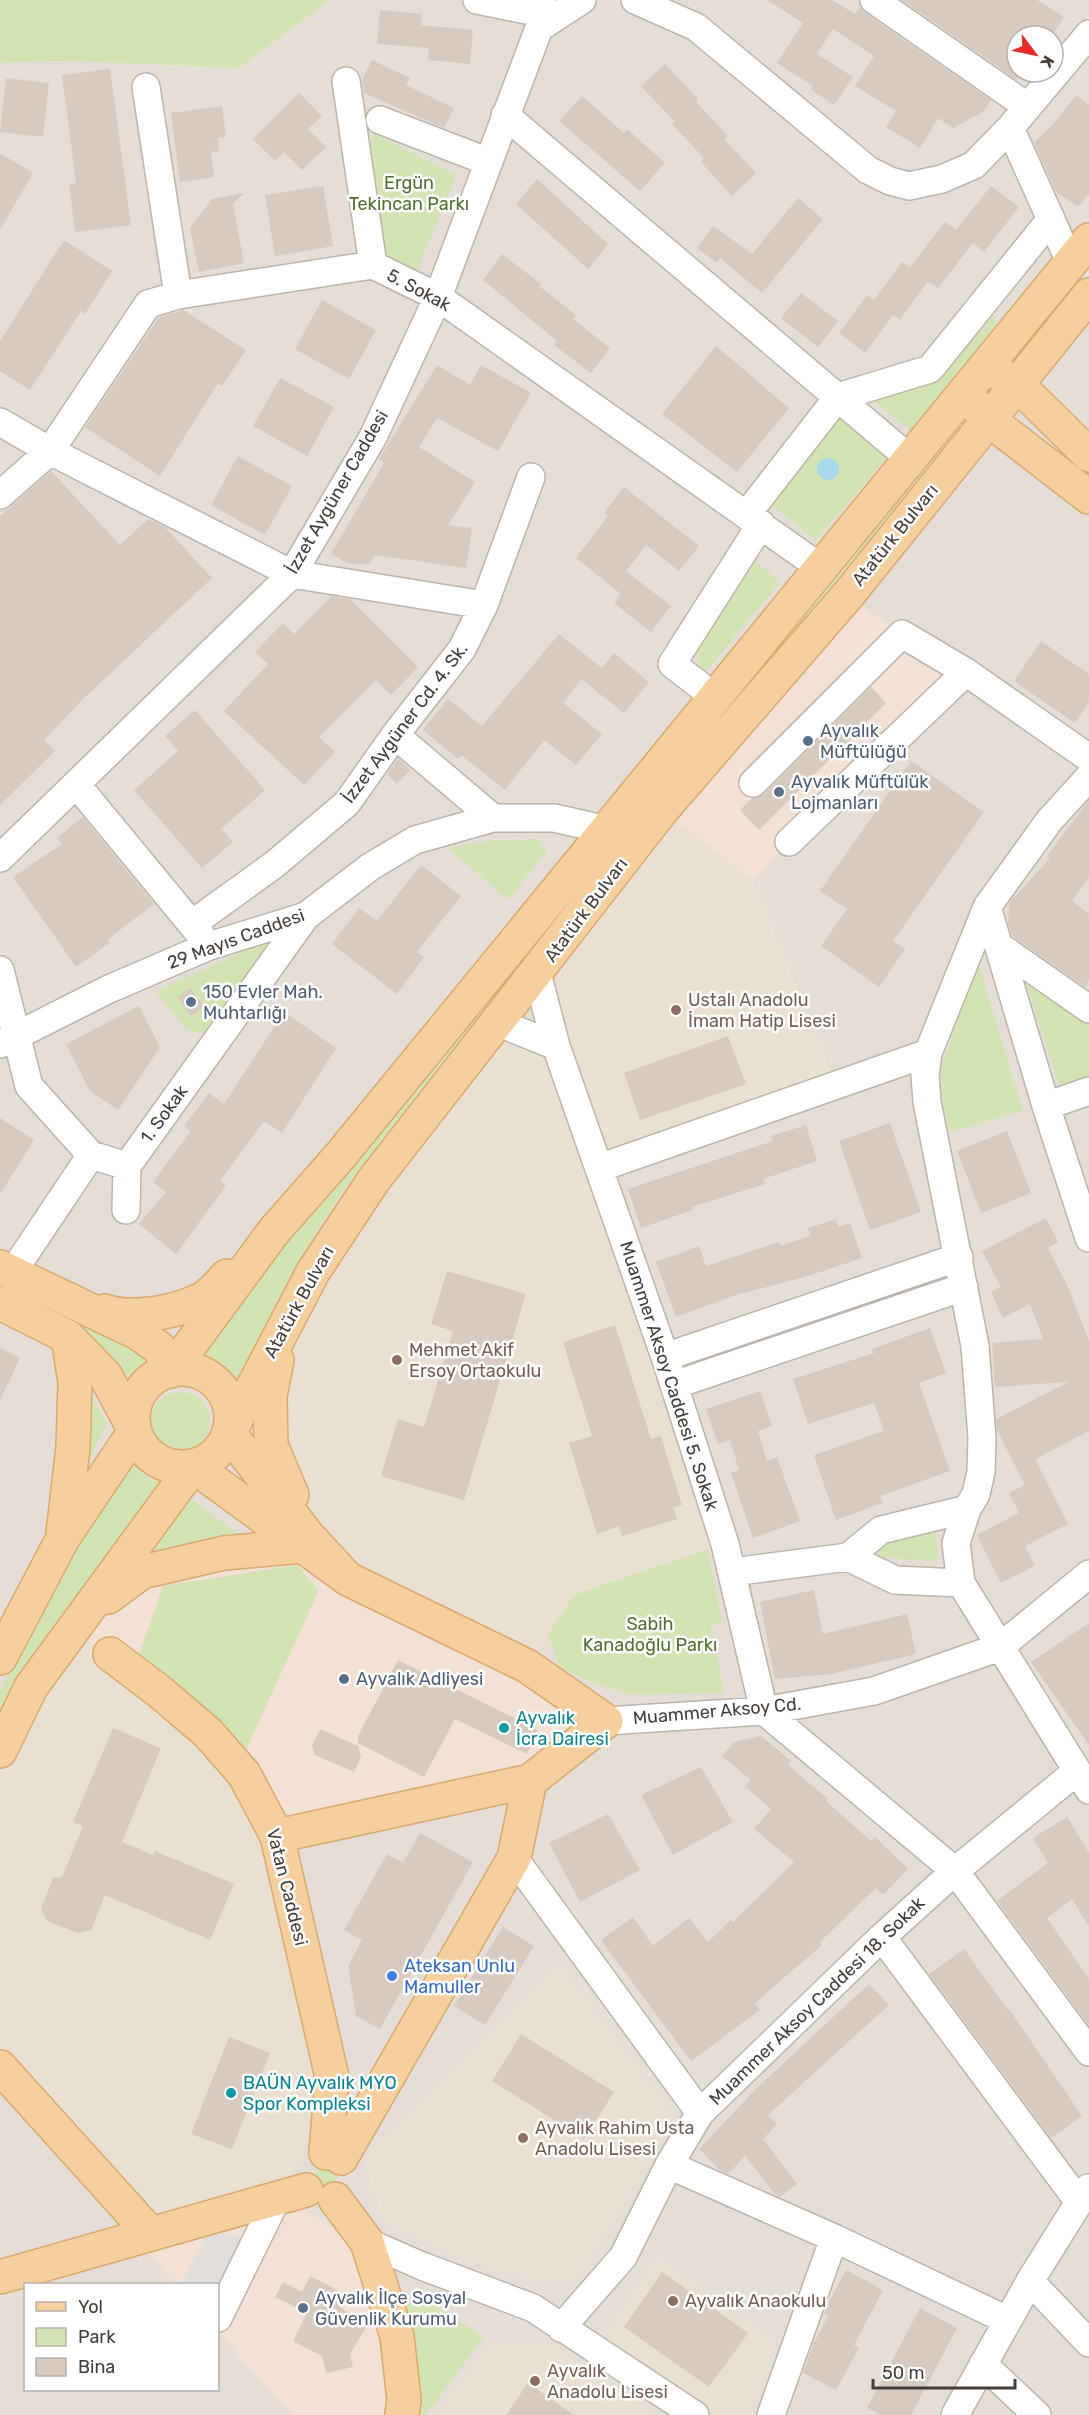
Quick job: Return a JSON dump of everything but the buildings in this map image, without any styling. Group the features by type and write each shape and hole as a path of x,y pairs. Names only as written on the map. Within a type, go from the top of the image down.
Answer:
{"main road":[{"name":"Atatürk Bulvarı","path":"0,1658 63,1538 135,1431 133,1416 142,1390 152,1380 171,1371 274,1231 340,1156 1080,251"},
{"name":"Atatürk Bulvarı","path":"0,1751 32,1687 193,1466 216,1454 313,1272 373,1181 499,1023 662,810 848,595 1089,295"},
{"path":"1089,455 1017,384 1000,374 974,380 988,419 1089,497"},
{"path":"51,1292 118,1316 147,1315 200,1301 274,1231"},
{"path":"6,1270 138,1333 159,1348 171,1371 194,1370 209,1376 229,1401 231,1417 229,1433 306,1541"},
{"path":"0,1303 68,1338 105,1375 147,1452 156,1460 180,1467 193,1466"},
{"path":"284,1325 270,1396 271,1445 306,1541"},
{"path":"63,1538 75,1382 68,1338"},
{"name":"Muammer Aksoy Cd.","path":"193,1466 306,1541 348,1579 526,1666 606,1721"},
{"path":"87,1612 142,1572 224,1553 306,1541"},
{"name":"Vatan Caddesi","path":"110,1654 208,1733 244,1774 277,1836 332,2077 333,2156"},
{"path":"277,1836 530,1781 606,1721"},
{"path":"402,2415 404,2400 397,2336 367,2242 306,2195 303,2174 310,2159 333,2156 514,1858 530,1781"},
{"path":"0,2067 150,2233"},
{"path":"0,2277 150,2233 306,2195"}],"street":[{"path":"477,0 541,13 582,0"},
{"path":"635,0 696,27 868,170 890,181 909,186 942,178 974,165 1010,128 1089,34"},
{"path":"874,0 1028,107"},
{"name":"İzzet Aygüner Caddesi","path":"0,858 292,574 373,437 438,297 489,162 541,13"},
{"path":"346,81 373,265"},
{"path":"146,87 178,295"},
{"path":"505,115 909,458"},
{"path":"380,120 489,162"},
{"path":"1010,128 1051,219 1080,251"},
{"path":"716,698 672,664 754,519 838,397 930,369 1051,219"},
{"name":"5. Sokak","path":"0,495 50,451 148,304 178,295 373,265 438,297 821,568"},
{"path":"0,422 50,451 292,574 484,605"},
{"name":"İzzet Aygüner Cd. 4. Sk.","path":"192,924 275,864 346,803 462,649 484,605 531,477"},
{"path":"753,783 902,634 966,672 1089,758"},
{"path":"789,842 966,672"},
{"path":"395,735 493,818"},
{"path":"1083,1780 961,1583 956,1543 967,1509 976,1494 981,1472 982,1438 975,1346 927,1102 925,1075 928,1053 987,907 1049,821 1089,777"},
{"path":"76,784 209,946"},
{"name":"29 Mayıs Caddesi","path":"8,1040 110,989 209,946 306,916 370,867 415,840 493,818 554,818 607,830"},
{"path":"987,907 1046,1106 1089,1238"},
{"name":"1. Sokak","path":"127,1166 306,916"},
{"path":"999,946 1089,1009"},
{"path":"0,970 8,1040 29,1086 92,1155 127,1166 126,1210"},
{"name":"Muammer Aksoy Caddesi 5. Sokak","path":"537,974 556,1046 665,1357 733,1572 764,1711"},
{"path":"499,1023 556,1046"},
{"path":"599,1168 928,1053"},
{"path":"1046,1106 1089,1091"},
{"path":"6,1270 92,1155"},
{"path":"665,1357 958,1257"},
{"path":"674,1385 964,1287"},
{"path":"733,1572 848,1557 881,1530 967,1509"},
{"path":"848,1557 895,1580 961,1583"},
{"name":"Muammer Aksoy Cd.","path":"606,1721 764,1711 874,1691 1000,1647 1089,1574"},
{"path":"764,1711 955,1871 1089,2052"},
{"name":"Muammer Aksoy Caddesi 18. Sokak","path":"561,2328 622,2257 669,2165 700,2113 882,1937 955,1871 1083,1780"},
{"path":"514,1858 700,2113"},
{"path":"882,1937 1084,2195 1007,2320 955,2415"},
{"path":"669,2165 834,2238 1007,2320"},
{"path":"219,2317 306,2195"},
{"path":"771,2415 834,2238"},
{"path":"367,2242 422,2266 533,2308 695,2415"},
{"path":"1030,2281 1089,2343"},
{"path":"983,2364 1037,2415"}],"shaded area":[{"path":"330,0 1089,0 1089,2415 0,2415 0,63 64,61 239,68"},
{"name":"Ayvalık Müftülüğü","path":"848,595 902,634 966,672 789,842 753,881 662,810"},
{"path":"662,810 753,881 837,1085 599,1168 725,1544 574,1595 527,1666 348,1579 308,1536 270,1396 284,1325 499,1023 555,1046 537,973"},
{"name":"Ayvalık Adliyesi","path":"303,1546 606,1721 530,1781 277,1836 72,1630 142,1572"},
{"path":"72,1630 110,1654 160,1692 277,1836 322,2115 277,2198 150,2233 0,2067 0,1751"},
{"name":"Ayvalık Rahim Usta Anadolu Lisesi","path":"560,1968 674,2119 574,2280 497,2271 382,2220 364,2158"},
{"name":"Ayvalık İlçe Sosyal Güvenlik Kurumu","path":"277,2198 367,2242 402,2415 292,2415 219,2333 219,2283 174,2283 133,2238"},
{"path":"207,2233 257,2238 219,2316 219,2283 182,2283"},
{"name":"Ayvalık Anaokulu","path":"658,2260 774,2343 751,2415 710,2415 604,2341"},
{"name":"Ayvalık Anadolu Lisesi","path":"551,2344 657,2415 438,2415 489,2348"}],"green space":[{"path":"0,0 330,0 239,68 65,61 0,63"},
{"name":"Ergün Tekincan Parkı","path":"374,134 456,175 416,274 384,262 364,149"},
{"path":"993,316 998,332 911,431 872,400 939,380"},
{"path":"836,411 887,457 816,540 770,504"},
{"path":"937,451 943,457 870,540 555,926 549,922"},
{"path":"748,555 780,582 704,674 693,648"},
{"path":"539,839 547,852 508,900 448,848 495,840"},
{"path":"289,929 208,1034 187,1030 156,992"},
{"path":"539,930 547,935 344,1189 300,1261 238,1387 225,1371 200,1352 311,1210"},
{"path":"978,962 1023,1111 950,1132 937,1080"},
{"path":"1024,976 1089,1024 1089,1077 1060,1088"},
{"path":"0,1286 153,1359 126,1391 0,1289"},
{"path":"83,1385 107,1423 79,1482"},
{"path":"180,1392 197,1397 205,1405 210,1422 205,1439 197,1447 180,1452 163,1447 155,1439 150,1422 155,1405 163,1397"},
{"path":"128,1455 144,1474 167,1484 43,1641 0,1721 0,1690 30,1630"},
{"path":"188,1497 242,1537 139,1558"},
{"path":"936,1529 938,1562 878,1557 876,1545"},
{"name":"Sabih Kanadoğlu Parkı","path":"708,1549 722,1622 711,1626 724,1693 635,1695 599,1685 559,1668 548,1634 574,1595"},
{"path":"297,1565 319,1590 246,1750 198,1704 139,1655 163,1586"},
{"path":"326,2166 334,2169 337,2177 334,2185 326,2188 318,2185 315,2177 318,2169"},
{"path":"418,2295 484,2337 426,2415 418,2415 399,2310"}],"water":[{"path":"828,458 836,461 839,469 836,477 828,480 820,477 817,469 820,461"}],"place":[{"name":"Ayvalık Müftülüğü","path":"808,741"},
{"name":"Ayvalık Müftülük Lojmanları","path":"779,792"},
{"name":"150 Evler Mah. Muhtarlığı","path":"191,1002"},
{"name":"Ustalı Anadolu İmam Hatip Lisesi","path":"676,1010"},
{"name":"Mehmet Akif Ersoy Ortaokulu","path":"397,1360"},
{"name":"Ayvalık Adliyesi","path":"344,1679"},
{"name":"Ayvalık İcra Dairesi","path":"504,1728"},
{"name":"Ateksan Unlu Mamuller","path":"392,1976"},
{"name":"BAÜN Ayvalık MYO Spor Kompleksi","path":"231,2093"},
{"name":"Ayvalık Rahim Usta Anadolu Lisesi","path":"523,2138"},
{"name":"Ayvalık Anaokulu","path":"673,2301"},
{"name":"Ayvalık İlçe Sosyal Güvenlik Kurumu","path":"303,2308"},
{"name":"Ayvalık Anadolu Lisesi","path":"535,2381"}]}
